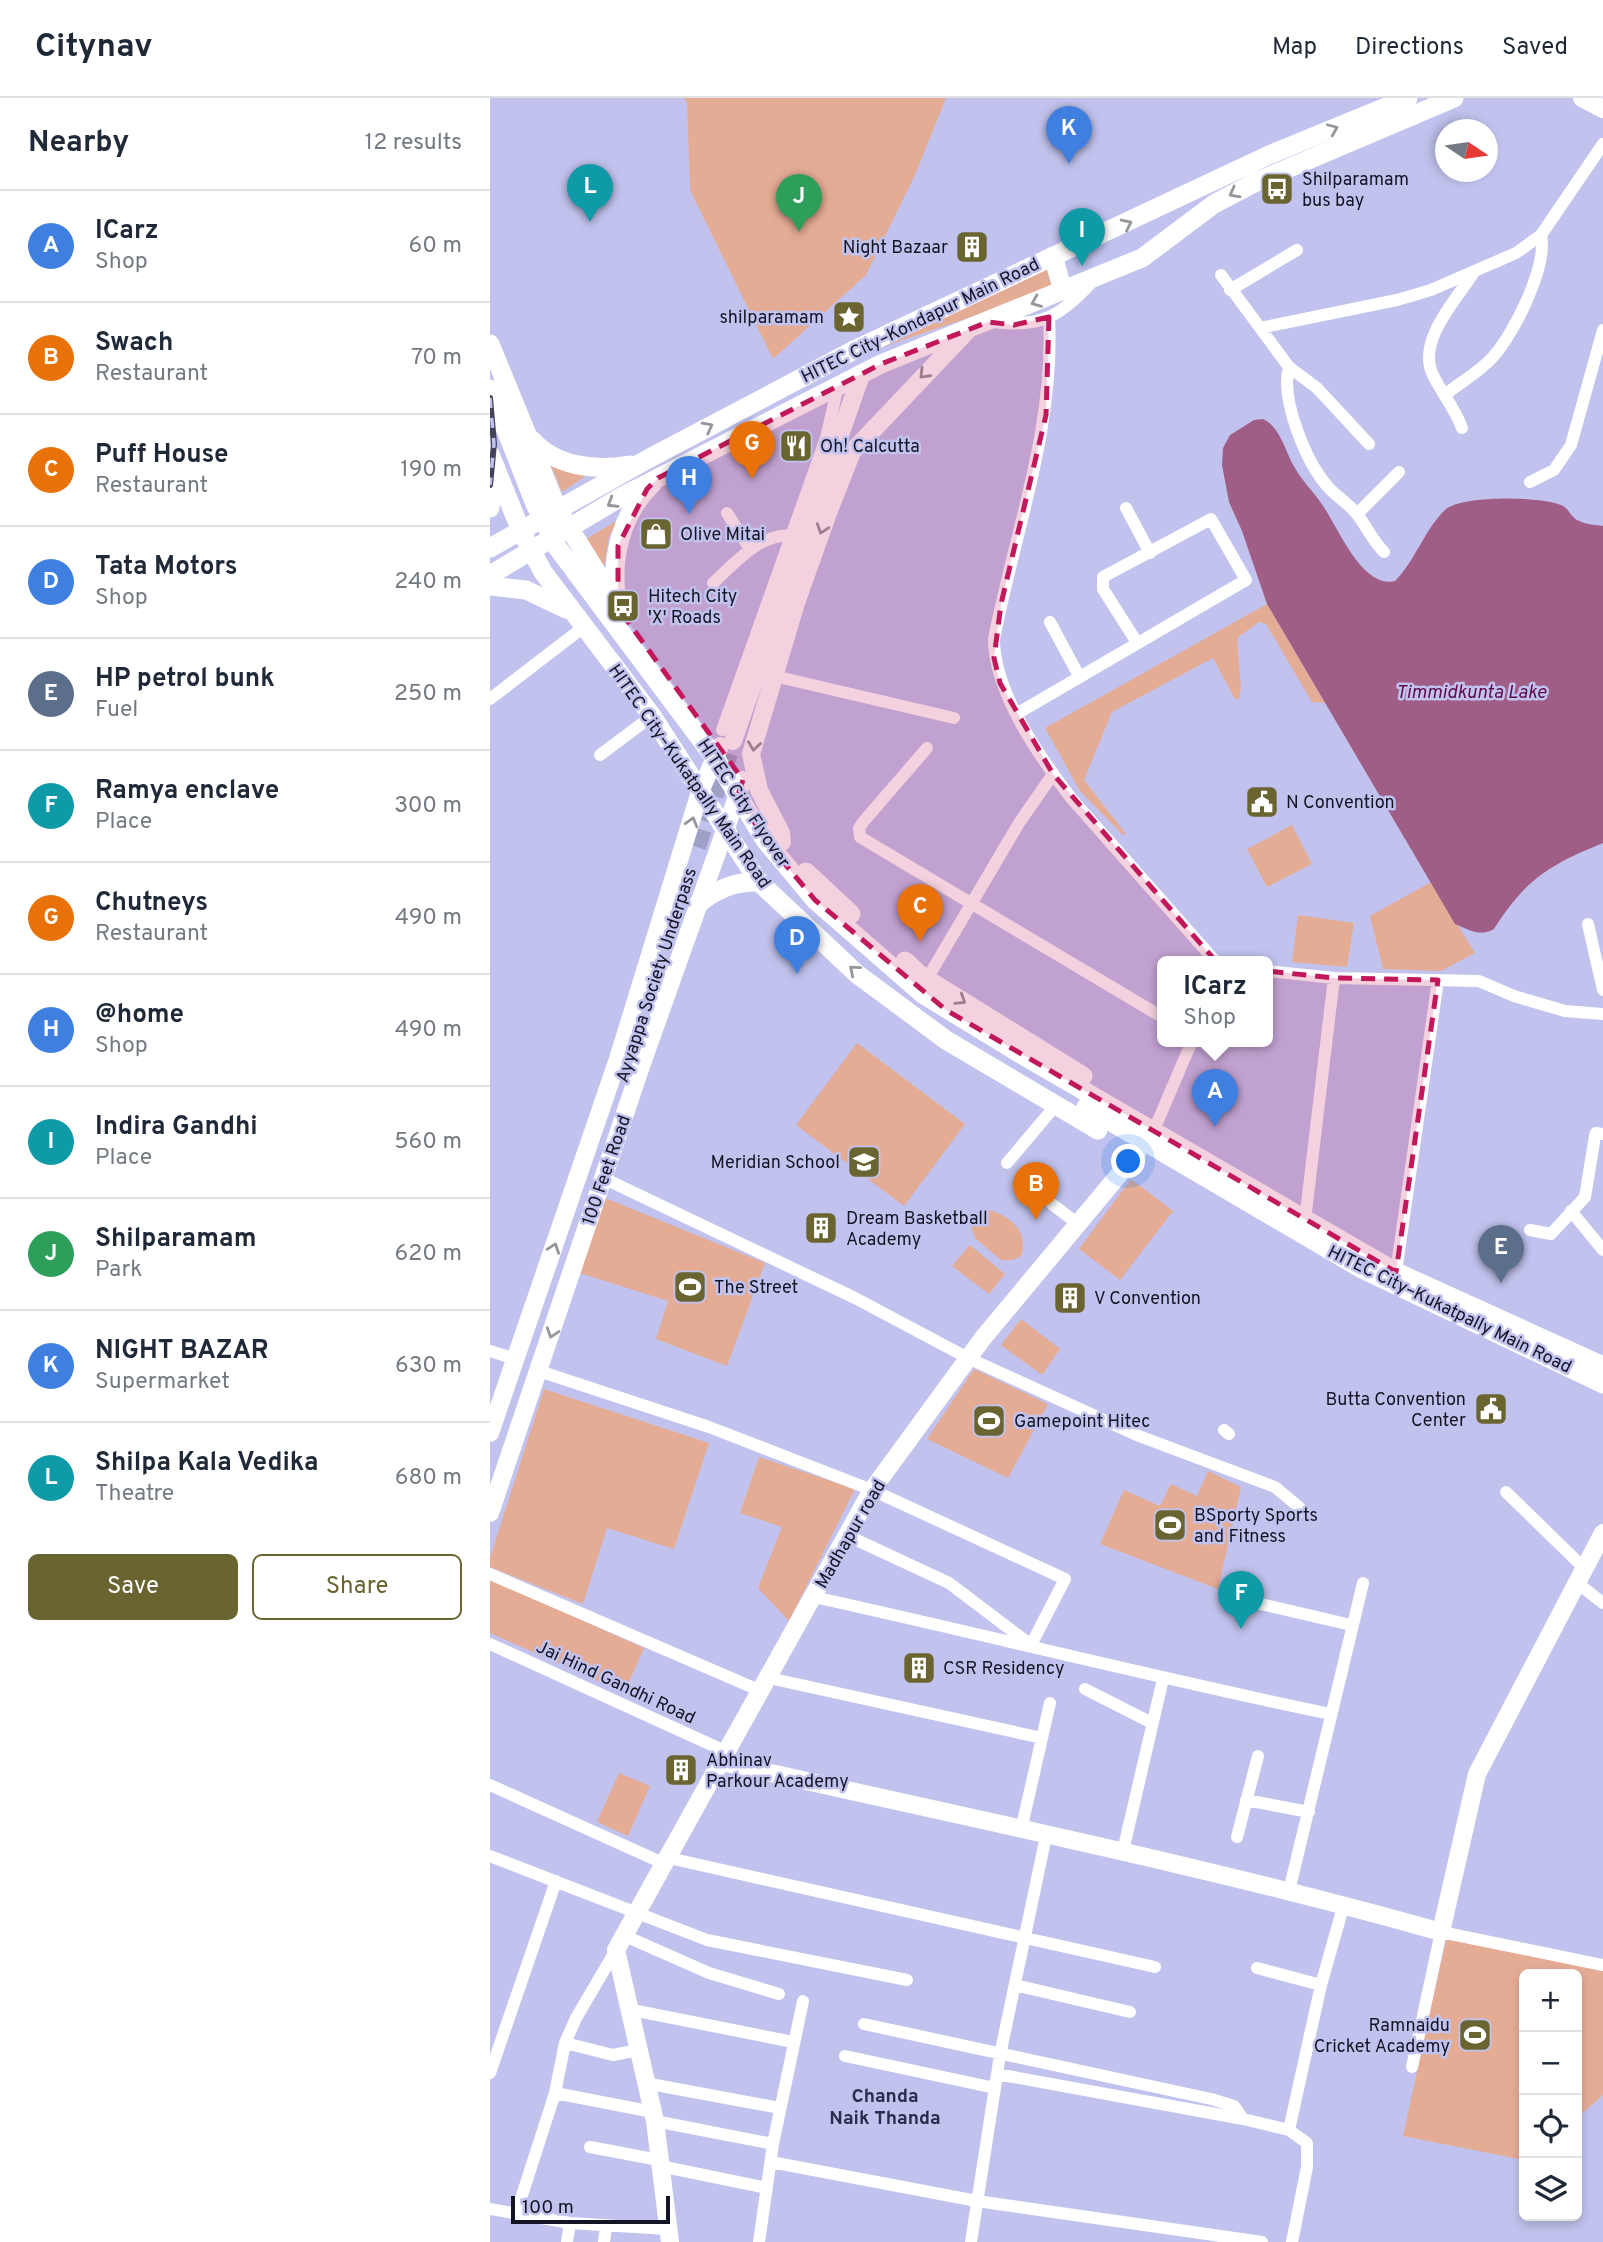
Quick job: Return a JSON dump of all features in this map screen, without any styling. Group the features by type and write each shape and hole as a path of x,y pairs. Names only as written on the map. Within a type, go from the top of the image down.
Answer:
{"main road":[{"name":"HITEC City–Kondapur Main Road","path":"490,548 648,459 856,349 1053,256 1113,231 1269,155 1408,98"},
{"name":"HITEC City–Kondapur Main Road","path":"490,575 658,478 838,386 980,324 1143,258 1214,204 1256,182 1454,98"},
{"path":"1582,98 1603,109"},
{"path":"1053,256 1063,291"},
{"name":"HITEC City–Kukatpally Main Road","path":"782,842 759,790 751,754 796,603 852,452 980,324"},
{"name":"HITEC City–Kukatpally Main Road","path":"490,344 567,529 618,608 725,739 743,780 782,842 811,878 927,979 1157,1124 1187,1159 1362,1269 1603,1384"},
{"path":"725,739 861,375"},
{"name":"HITEC City Flyover","path":"490,389 535,504 557,547 717,761 765,840 787,868 815,900 924,995 1027,1065"},
{"path":"490,424 502,424 516,407"},
{"name":"HITEC City Flyover","path":"490,424 528,519 545,550 705,763 761,853 793,893 911,1000 1187,1159"},
{"path":"529,437 545,453 586,467 618,467 648,459"},
{"path":"490,454 493,474 490,508"},
{"name":"HITEC City–Kukatpally Main Road","path":"490,454 531,552 652,716 759,882 857,974 946,1040 1137,1153 1167,1166 1187,1159 1305,1220 1396,1272 1603,1365"},
{"path":"618,608 614,583 618,546 637,502 658,478"},
{"path":"490,586 539,594 563,607 585,626"},
{"name":"100 Feet Road","path":"490,1433 618,1059 700,792 725,739"},
{"name":"100 Feet Road","path":"490,1513 495,1482 539,1371 603,1178 743,780"},
{"name":"Ayyappa Society Underpass","path":"561,1305 584,1198 697,847"},
{"path":"698,905 727,886 742,882 759,882"},
{"name":"Madhapur road","path":"621,1943 872,1490 968,1358 1137,1153"},
{"path":"725,1757 1046,1836 1344,1904 1441,1932 1477,1774 1603,1533"},
{"path":"621,1943 627,2009 654,2117 668,2235"}],"street":[{"path":"1260,328 1397,300 1516,253 1541,235 1603,144"},
{"path":"1446,394 1481,368 1502,345 1534,284 1544,253 1541,235"},
{"path":"1230,290 1297,250"},
{"path":"1462,428 1446,394 1433,375 1429,353 1435,334 1474,271"},
{"path":"1221,275 1289,367 1317,388 1369,444"},
{"path":"980,324 1014,325 1067,310 1097,277"},
{"path":"1049,317 1051,359 1046,415 994,639 994,658 1000,683 1053,774 1091,822 1211,956"},
{"path":"1530,482 1553,470 1571,445 1603,330"},
{"path":"1289,367 1285,385 1287,398 1304,446 1326,486 1357,514 1370,538 1384,552"},
{"path":"725,739 791,535 826,438 838,386"},
{"path":"1357,514 1399,472"},
{"path":"1126,508 1150,553"},
{"path":"727,513 750,549"},
{"path":"1018,713 1136,641 1246,580 1211,519 1103,577 1102,583 1136,641"},
{"path":"713,583 750,549 769,538 791,535"},
{"path":"1050,622 1079,676"},
{"path":"490,699 585,626"},
{"path":"774,676 954,718"},
{"path":"600,755 652,716"},
{"path":"927,748 864,821 859,828 860,837 1157,1013"},
{"path":"927,979 971,901 1053,774"},
{"path":"1588,924 1603,990"},
{"path":"1273,972 1335,978 1479,981 1514,996 1565,1011 1603,1014"},
{"path":"1305,1220 1335,978"},
{"path":"1396,1272 1438,980"},
{"path":"1157,1124 1189,1047"},
{"path":"1007,1163 1056,1105"},
{"path":"1530,1230 1551,1234 1585,1197 1595,1136 1596,1133 1603,1134"},
{"path":"603,1178 855,1298 968,1358 1139,1436 1275,1487 1306,1513"},
{"path":"1052,1204 1078,1224"},
{"path":"1571,1211 1603,1250"},
{"path":"490,1351 515,1359"},
{"path":"539,1371 709,1427 872,1490 1065,1579 1031,1645"},
{"path":"1506,1492 1603,1603"},
{"path":"848,1535 949,1583 1031,1645"},
{"path":"490,1574 765,1684 1042,1738"},
{"path":"1289,1891 1363,1583"},
{"path":"814,1597 1031,1645 1163,1679 1330,1713"},
{"path":"1231,1597 1351,1625"},
{"name":"Jai Hind Gandhi Road","path":"490,1644 725,1757"},
{"path":"1123,1852 1163,1679"},
{"path":"1085,1689 1152,1723"},
{"path":"1021,1830 1049,1703"},
{"path":"1237,1837 1258,1756"},
{"path":"490,1785 667,1861 1155,1967"},
{"path":"1247,1800 1308,1812"},
{"path":"971,2242 1000,2055 1046,1836"},
{"path":"490,1856 731,1946 907,1980"},
{"path":"490,2073 556,1881"},
{"path":"1289,2130 1321,1985 1344,1904"},
{"path":"1412,2067 1441,1932 1603,1965"},
{"path":"516,2214 555,2093 565,2043 576,2018 621,1943 779,1994"},
{"path":"1257,1968 1321,1985"},
{"path":"1015,1985 1130,2012"},
{"path":"759,2242 773,2144 803,2001"},
{"path":"627,2009 793,2042"},
{"path":"864,2024 1211,2099 1234,2106 1243,2119"},
{"path":"565,2043 613,2055 638,2050"},
{"path":"845,2056 995,2088"},
{"path":"997,2074 1243,2119 1289,2130 1307,2143 1307,2167 1292,2242"},
{"path":"645,2083 780,2108"},
{"path":"555,2093 773,2144"},
{"path":"590,2147 767,2188"},
{"path":"771,2162 977,2201 1262,2242"},
{"path":"490,2209 570,2223 668,2235"},
{"path":"567,2242 570,2223"},
{"path":"604,2242 606,2227"}],"highlighted area":[{"path":"1049,317 1046,415 1001,604 994,658 1000,683 1053,774 1220,966 1334,978 1438,980 1396,1272 946,1010 815,900 765,840 738,795 743,780 618,608 618,546 647,489 658,478 881,364 988,322 1014,325"}],"shaded area":[{"name":"shilparamam","path":"683,98 946,98 915,175 866,275 773,359 690,190 687,102"},
{"path":"1050,268 1049,279 1056,288 882,347"},
{"path":"550,463 590,473 562,492"},
{"path":"618,520 609,537 604,567 586,539"},
{"path":"1267,604 1325,703 1312,702 1266,624 1259,622 1237,638 1241,688 1239,699 1235,699 1213,658 1112,712 1084,780 1126,834 1123,835 1080,791 1045,728"},
{"path":"1292,825 1312,864 1267,887 1247,849"},
{"path":"1431,882 1475,953 1441,971 1383,969 1370,916"},
{"path":"1298,915 1354,923 1347,967 1292,962"},
{"path":"857,1043 965,1124 904,1206 796,1125"},
{"path":"1131,1179 1173,1211 1120,1280 1079,1249"},
{"name":"The Street","path":"605,1198 765,1263 727,1366 656,1339 668,1301 580,1273"},
{"path":"988,1210 1004,1216 1016,1226 1022,1240 1021,1256 1013,1260 1001,1260 975,1238 971,1226 976,1215"},
{"path":"970,1245 1005,1274 989,1294 952,1266"},
{"path":"1021,1319 1060,1349 1042,1375 1001,1345"},
{"name":"Gamepoint Hitec","path":"974,1369 1048,1404 1008,1478 927,1439"},
{"path":"544,1389 709,1443 674,1549 607,1528 583,1604 490,1567 490,1558"},
{"path":"759,1457 855,1489 789,1621 758,1588 782,1527 740,1513"},
{"name":"BSporty Sports and Fitness","path":"1208,1471 1241,1487 1218,1589 1100,1544 1124,1490 1160,1506 1171,1484 1197,1496"},
{"path":"490,1579 644,1648 624,1693 490,1633"},
{"path":"619,1773 650,1786 628,1836 597,1822"},
{"name":"Ramnaidu Cricket Academy","path":"1446,1939 1603,1970 1603,2095 1582,2114 1582,1969 1519,1969 1519,2159 1403,2136"}],"water":[{"name":"Timmidkunta Lake","path":"1263,419 1278,434 1291,462 1321,503 1352,554 1371,575 1383,581 1395,581 1409,564 1431,527 1445,510 1453,505 1483,499 1537,500 1564,506 1580,521 1603,526 1603,843 1540,876 1517,898 1494,929 1474,932 1455,924 1267,604 1229,502 1222,465 1223,448 1230,435 1254,420"}],"tunnel":[{"path":"697,847 733,741"}],"railway":[{"path":"490,398 494,444 490,485"}],"place":[{"name":"NIGHT BAZAR","path":"1069,164"},
{"name":"Shilparamam bus bay","path":"1277,189"},
{"name":"Shilpa Kala Vedika","path":"590,222"},
{"name":"Shilparamam","path":"799,232"},
{"name":"Night Bazaar","path":"972,247"},
{"name":"Indira Gandhi","path":"1082,266"},
{"name":"shilparamam","path":"849,317"},
{"name":"Oh! Calcutta","path":"796,446"},
{"name":"Chutneys","path":"752,479"},
{"name":"@home","path":"689,514"},
{"name":"Olive Mitai","path":"656,534"},
{"name":"Hitech City 'X' Roads","path":"623,606"},
{"name":"N Convention","path":"1262,802"},
{"name":"Puff House","path":"920,942"},
{"name":"Tata Motors","path":"797,974"},
{"name":"ICarz","path":"1215,1127"},
{"name":"Meridian School","path":"864,1162"},
{"name":"Swach","path":"1036,1220"},
{"name":"Dream Basketball Academy","path":"821,1228"},
{"name":"HP petrol bunk","path":"1501,1283"},
{"name":"The Street","path":"690,1287"},
{"name":"V Convention","path":"1070,1298"},
{"name":"Butta Convention Center","path":"1491,1409"},
{"name":"Gamepoint Hitec","path":"989,1421"},
{"name":"BSporty Sports and Fitness","path":"1170,1525"},
{"name":"Ramya enclave","path":"1241,1629"},
{"name":"CSR Residency","path":"919,1668"},
{"name":"Abhinav Parkour Academy","path":"681,1770"},
{"name":"Ramnaidu Cricket Academy","path":"1475,2035"}],"district":[{"name":"Chanda Naik Thanda","path":"885,2106"}]}
